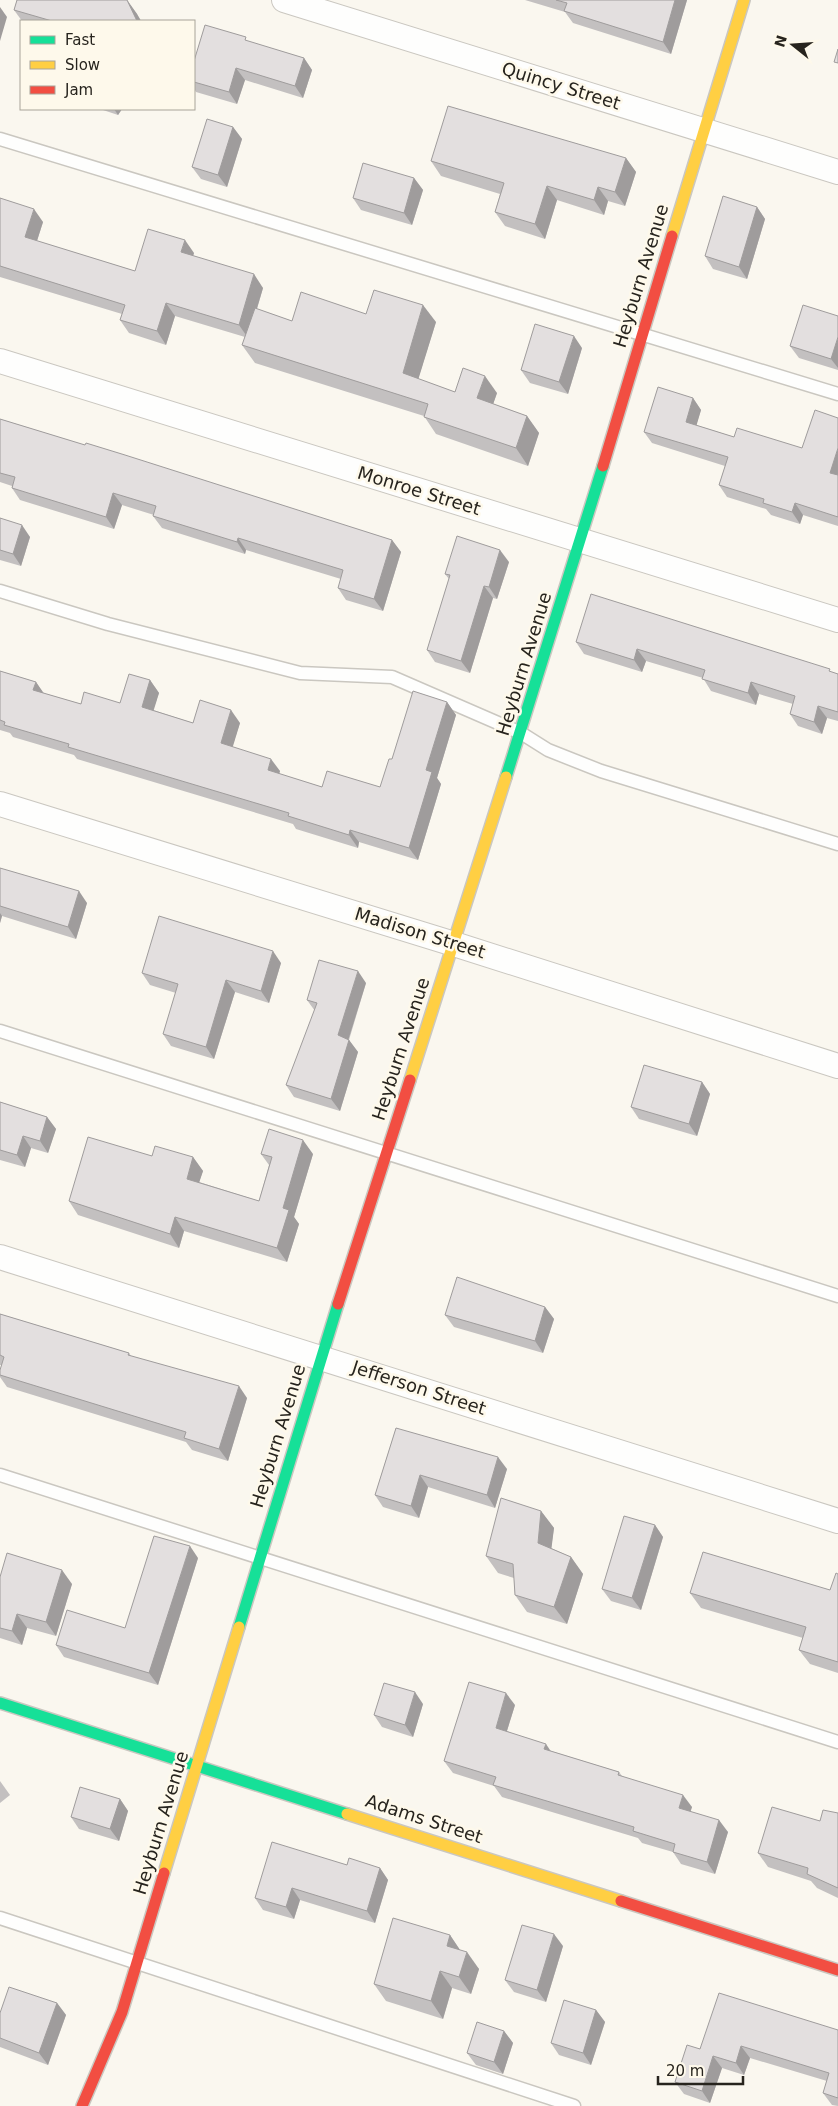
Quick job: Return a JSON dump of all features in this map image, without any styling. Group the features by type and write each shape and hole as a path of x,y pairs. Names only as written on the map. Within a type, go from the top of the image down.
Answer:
{"street":[{"name":"Quincy Street","path":"284,0 838,172"},
{"name":"Heyburn Avenue","path":"82,2106 122,2012 321,1357 454,944 580,541 703,130 744,0"},
{"name":"Monroe Street","path":"0,360 838,620"},
{"name":"Madison Street","path":"0,804 454,944 838,1066"},
{"name":"Jefferson Street","path":"0,1257 838,1521"},
{"name":"Adams Street","path":"0,1703 838,1970"}],"lane":[{"path":"0,139 838,394"},
{"path":"0,591 108,624 300,674 392,677 520,733 548,750 601,770 838,844"},
{"path":"0,1031 838,1296"},
{"path":"0,1475 838,1742"},
{"path":"0,1918 574,2106"}],"building":[{"path":"17,0 127,0 137,20 49,20 14,10"},
{"path":"556,0 675,0 663,42 564,11 567,3"},
{"path":"205,25 246,37 245,40 304,58 295,86 236,68 229,92 195,82 195,58"},
{"path":"838,49 838,63 834,62"},
{"path":"448,106 626,158 615,192 598,187 594,200 547,186 535,224 495,212 504,183 431,161"},
{"path":"207,119 233,127 218,175 192,167"},
{"path":"363,163 414,178 404,213 353,198"},
{"path":"723,196 757,207 739,267 705,256"},
{"path":"0,198 34,209 25,237 135,271 148,229 185,240 181,252 254,274 239,325 166,303 157,331 120,320 125,305 0,266"},
{"path":"374,290 423,305 403,373 455,392 463,368 485,376 477,398 527,416 516,448 424,417 428,404 242,345 255,308 292,321 301,292 366,314"},
{"path":"803,305 838,316 838,337 831,359 790,346"},
{"path":"535,324 574,336 559,382 521,370"},
{"path":"658,387 693,398 686,422 734,437 737,428 802,448 815,410 838,418 838,448 830,473 838,475 838,517 795,503 792,512 763,503 764,499 719,485 728,457 644,432"},
{"path":"0,419 125,455 392,540 374,599 338,588 343,570 238,538 237,542 153,516 156,506 113,493 106,517 12,488 15,477 0,473"},
{"path":"0,518 22,525 13,554 0,550"},
{"path":"457,536 500,550 489,587 484,586 461,661 427,650 450,575 445,574"},
{"path":"591,594 830,669 829,671 838,674 838,712 818,706 814,722 790,714 795,696 751,682 748,693 702,679 705,670 637,649 634,660 576,642"},
{"path":"0,671 36,682 33,690 81,704 84,692 120,703 129,674 150,680 142,707 193,723 200,700 231,710 221,743 271,759 268,770 322,787 327,771 380,787 389,759 392,759 413,691 447,702 426,770 432,772 409,848 350,830 349,835 288,816 289,813 68,747 69,744 4,725 5,722 0,720"},
{"path":"0,868 79,891 68,927 0,906"},
{"path":"159,916 273,951 261,991 226,980 206,1047 163,1034 178,984 142,973"},
{"path":"319,960 358,971 338,1035 349,1040 331,1099 286,1085 317,1003 307,1000"},
{"path":"644,1065 702,1082 689,1124 631,1107"},
{"path":"0,1102 47,1117 40,1141 23,1136 17,1155 0,1150"},
{"path":"269,1129 303,1140 283,1208 289,1210 277,1248 175,1217 170,1234 69,1201 88,1137 152,1156 155,1146 193,1157 187,1179 259,1201 272,1157 261,1154"},
{"path":"457,1277 545,1307 535,1341 445,1315"},
{"path":"0,1314 129,1353 128,1355 239,1386 219,1449 184,1438 186,1432 0,1375 4,1357 0,1355"},
{"path":"396,1428 498,1457 487,1495 420,1475 411,1506 375,1495"},
{"path":"501,1498 541,1511 538,1543 571,1557 554,1607 515,1595 513,1564 486,1556"},
{"path":"624,1516 655,1525 632,1598 602,1589"},
{"path":"154,1536 190,1546 149,1673 56,1645 67,1610 125,1628"},
{"path":"703,1552 830,1590 836,1573 838,1574 838,1662 799,1650 806,1627 690,1593"},
{"path":"7,1553 62,1570 46,1622 17,1614 12,1631 0,1628 0,1577"},
{"path":"469,1682 506,1693 496,1728 546,1744 544,1749 619,1772 618,1775 683,1795 679,1808 719,1820 707,1862 673,1852 675,1844 633,1831 634,1827 493,1785 496,1777 444,1761"},
{"path":"384,1683 415,1692 405,1725 374,1715"},
{"path":"80,1787 120,1799 110,1829 71,1817"},
{"path":"772,1807 820,1821 823,1810 838,1813 838,1888 807,1874 808,1868 758,1853"},
{"path":"272,1842 347,1865 349,1858 380,1868 367,1911 292,1888 286,1907 255,1898"},
{"path":"393,1918 450,1935 447,1946 467,1952 459,1977 440,1971 431,2001 374,1984"},
{"path":"522,1925 554,1934 537,1990 505,1980"},
{"path":"9,1987 57,2003 39,2053 0,2038 0,2013"},
{"path":"719,1993 838,2030 838,2098 823,2093 829,2073 741,2046 736,2063 713,2056 702,2091 675,2082 687,2045 700,2049"},
{"path":"564,2000 596,2010 583,2053 551,2043"},
{"path":"477,2022 504,2031 494,2062 467,2053"}],"traffic: fast":[{"path":"506,777 603,466"},
{"path":"239,1627 338,1304"},
{"path":"0,1703 347,1814"}],"traffic: slow":[{"path":"672,236 744,0"},
{"path":"410,1080 506,777"},
{"path":"164,1873 239,1627"},
{"path":"347,1814 621,1901"}],"traffic: jam":[{"path":"603,466 672,236"},
{"path":"338,1304 410,1080"},
{"path":"82,2106 122,2012 164,1873"},
{"path":"621,1901 838,1970"}]}
